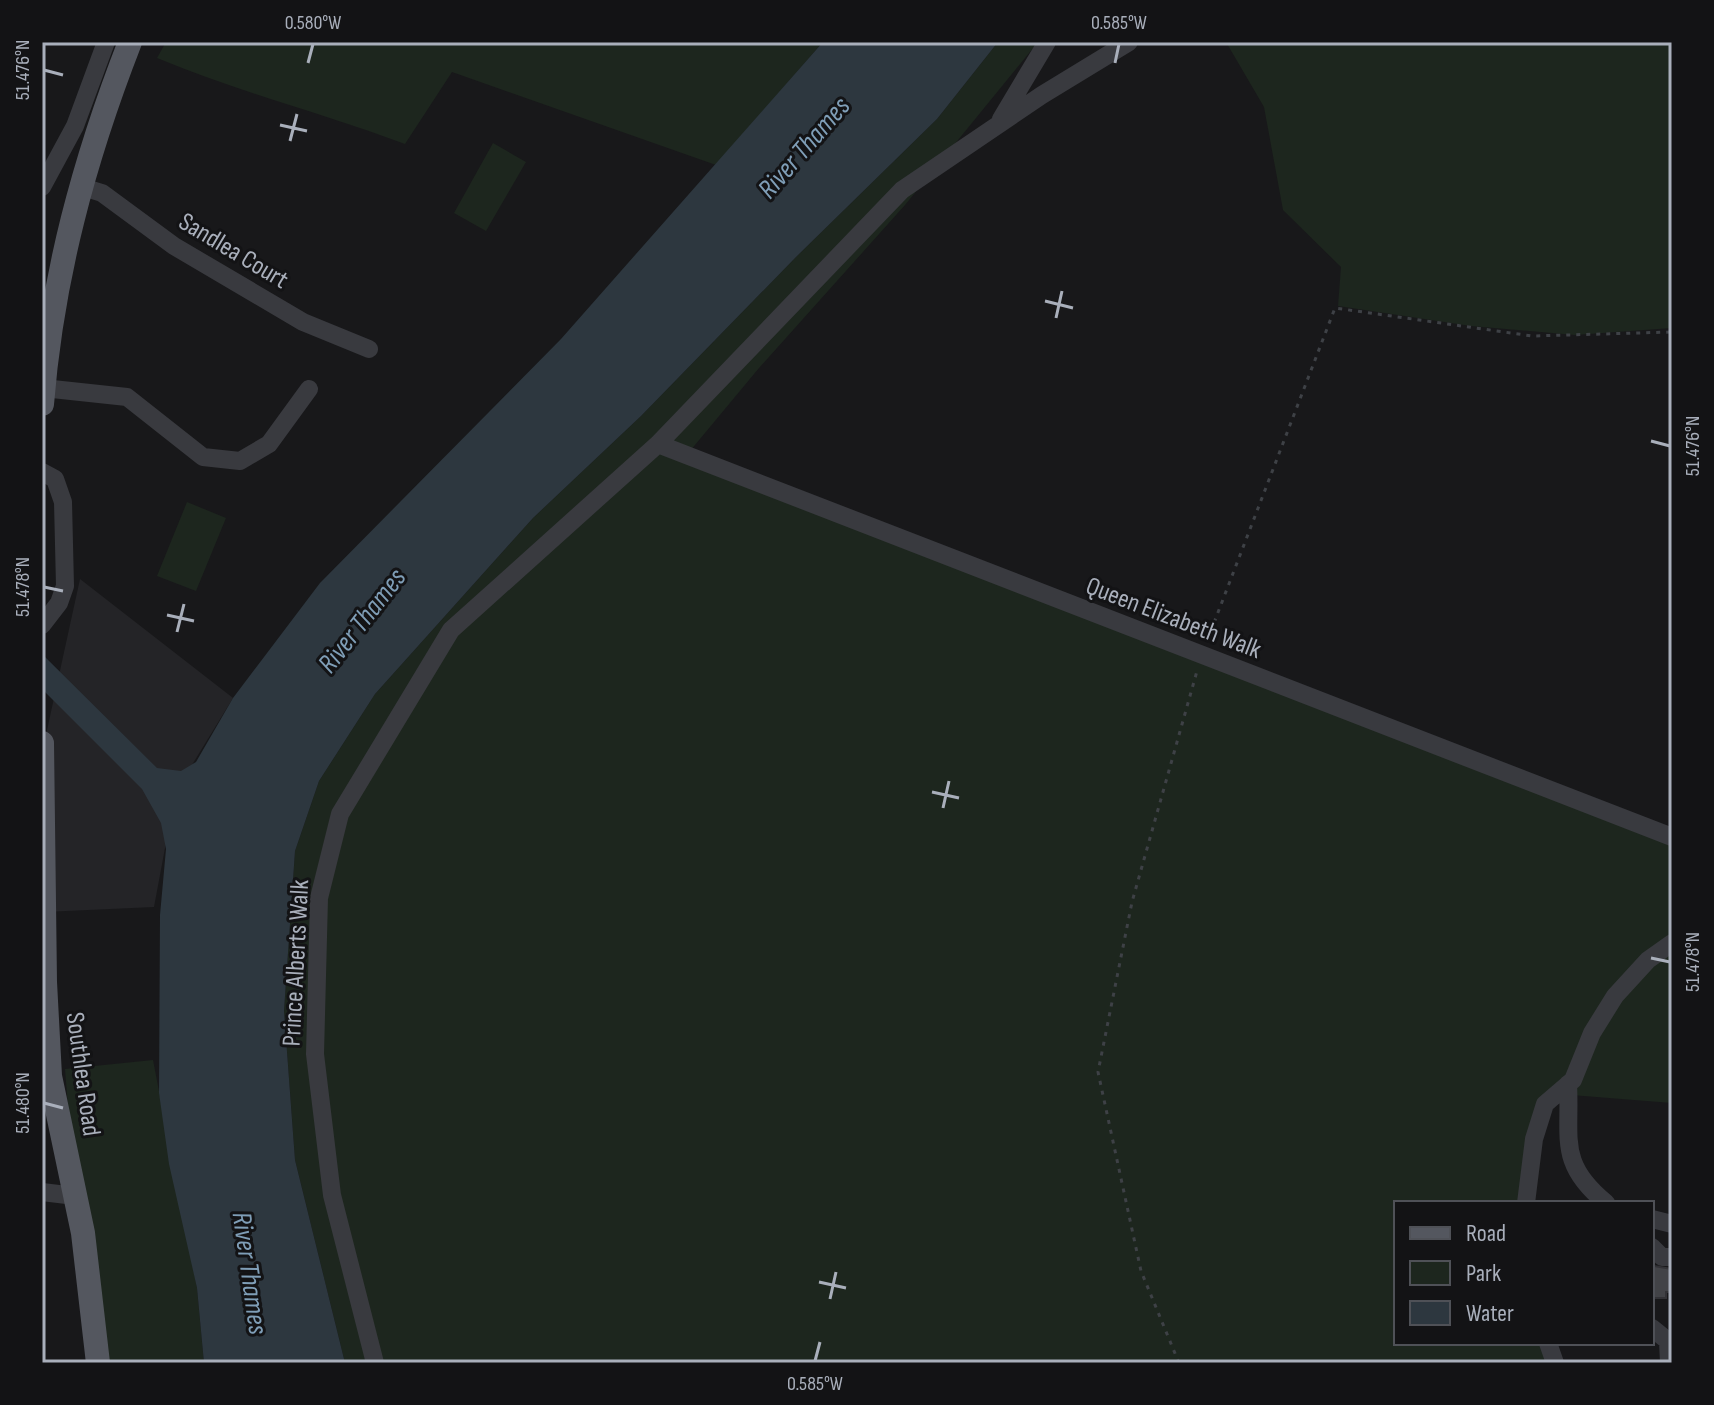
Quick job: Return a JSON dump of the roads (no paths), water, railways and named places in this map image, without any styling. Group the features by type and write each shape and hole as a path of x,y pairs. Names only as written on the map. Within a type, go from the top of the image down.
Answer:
{"main road":[{"path":"43,381 56,287 79,186 100,119 130,42"},
{"name":"Southlea Road","path":"42,743 45,982 50,1076 75,1196 98,1363"}],"street":[{"path":"42,187 75,126 106,42"},
{"path":"997,125 1047,42"},
{"name":"Prince Alberts Walk","path":"375,1363 332,1195 315,1054 319,898 340,814 451,630 658,444 902,190 997,125 1129,42"},
{"name":"Sandlea Court","path":"79,186 102,193 174,246 303,322 369,349"},
{"path":"43,381 127,397 203,457 240,461 269,444 309,389"},
{"name":"Queen Elizabeth Walk","path":"658,444 1672,837"},
{"path":"42,472 55,479 63,502 65,586 59,603 42,625"},
{"path":"1526,1201 1538,1121 1545,1104 1568,1084 1592,1033 1615,996 1648,960 1672,943"},
{"path":"1568,1084 1567,1149 1583,1177 1604,1201"},
{"path":"42,1192 75,1196"},
{"path":"1654,1330 1668,1341 1669,1363"}],"water":[{"name":"River Thames","path":"823,42 998,42 937,119 796,257 641,416 533,518 375,694 319,781 295,851 284,1011 295,1160 345,1363 204,1363 197,1288 169,1164 159,1093 160,915 166,849 161,823 142,789 42,689 42,654 157,768 181,771 196,762 233,698 320,583 561,339"}]}
